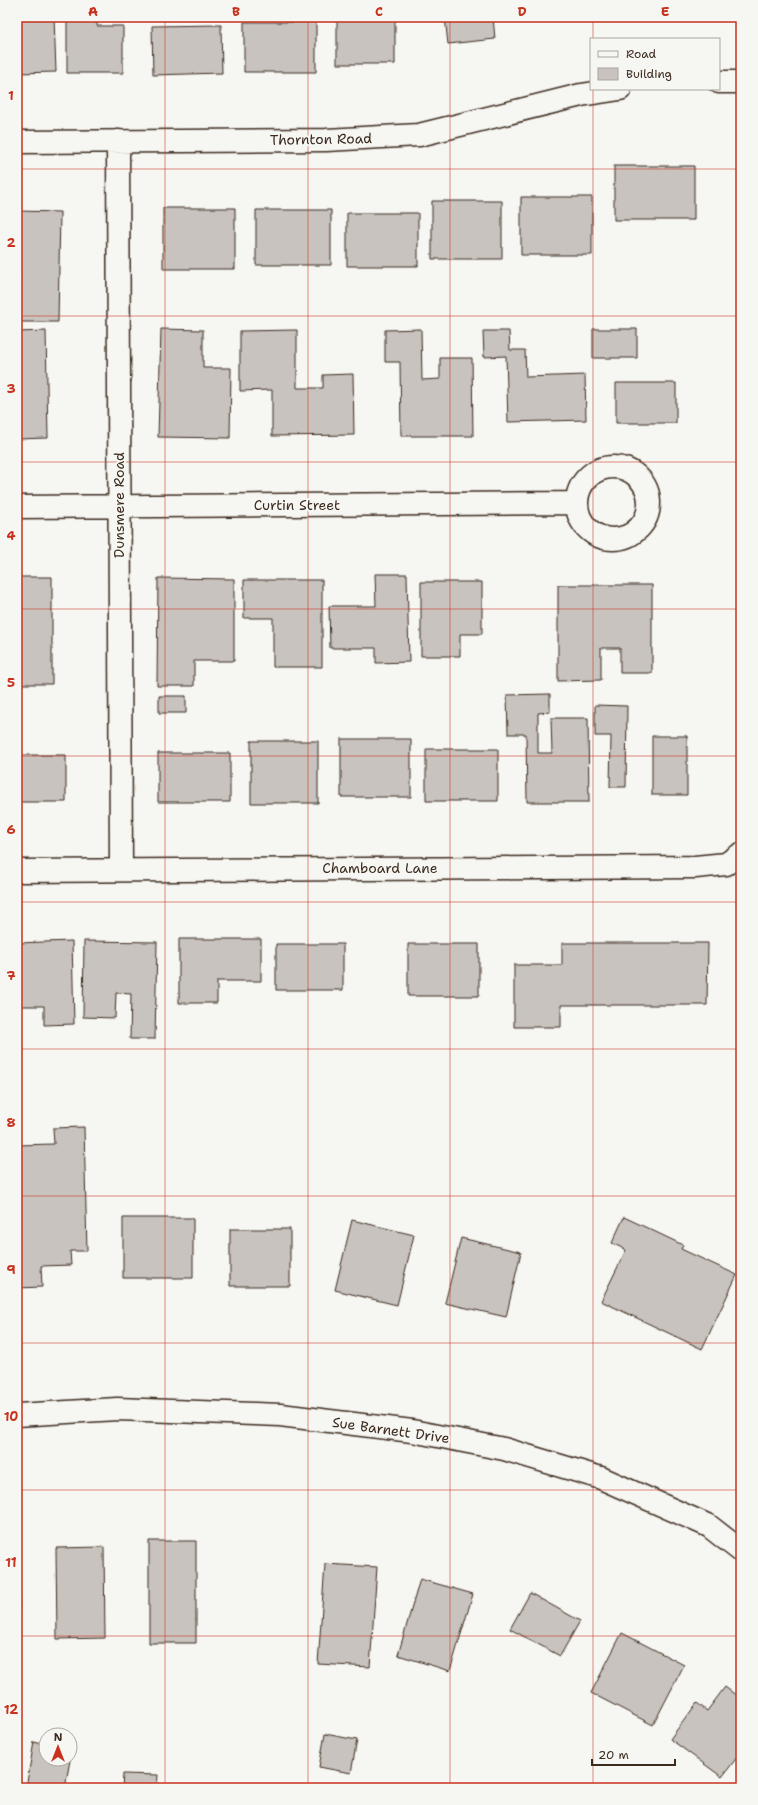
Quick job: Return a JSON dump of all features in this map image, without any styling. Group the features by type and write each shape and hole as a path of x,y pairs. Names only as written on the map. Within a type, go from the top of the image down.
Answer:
{"street":[{"path":"720,82 741,82"},
{"name":"Thornton Road","path":"17,142 326,140 419,135 581,95 614,90"},
{"name":"Dunsmere Road","path":"118,141 121,870"},
{"name":"Curtin Street","path":"17,506 576,504"},
{"name":"Chamboard Lane","path":"17,870 695,867 726,864 741,854"},
{"name":"Sue Barnett Drive","path":"17,1415 132,1409 280,1415 412,1430 504,1449 601,1478 709,1526 741,1551"}],"building":[{"path":"28,17 54,17 56,72 17,73 17,19 28,19"},
{"path":"67,17 97,17 97,26 123,26 123,73 67,73"},
{"path":"337,17 395,17 395,64 337,64"},
{"path":"445,17 493,17 495,39 448,44"},
{"path":"613,17 655,17 614,20"},
{"path":"244,22 316,22 316,72 244,72"},
{"path":"221,25 222,73 153,75 152,26"},
{"path":"614,166 694,166 694,220 614,220"},
{"path":"521,197 592,197 592,255 521,255"},
{"path":"432,201 502,201 502,259 432,259"},
{"path":"163,208 235,208 235,269 163,269"},
{"path":"256,210 331,210 331,265 256,265"},
{"path":"17,211 60,212 58,322 19,322 20,274 17,274"},
{"path":"347,213 418,213 418,266 347,266"},
{"path":"161,329 203,330 203,368 231,368 230,438 158,437"},
{"path":"421,329 422,380 440,379 440,358 472,358 473,436 401,436 400,362 385,362 385,330"},
{"path":"593,329 637,329 637,358 593,358"},
{"path":"297,330 297,388 323,388 323,375 353,374 354,435 272,436 272,390 240,391 240,331"},
{"path":"46,331 48,438 17,439 17,332"},
{"path":"483,331 509,331 510,350 525,350 526,377 585,375 586,420 508,422 506,356 484,357"},
{"path":"616,383 676,383 676,423 616,423"},
{"path":"375,574 407,574 409,662 376,663 376,648 330,648 329,606 376,606"},
{"path":"17,577 52,577 52,684 19,684 19,656 17,656"},
{"path":"158,578 234,579 234,661 194,661 194,686 157,686"},
{"path":"244,580 322,580 322,667 273,667 273,618 244,618"},
{"path":"421,582 482,582 482,634 460,634 460,656 421,656"},
{"path":"558,585 652,585 652,673 620,673 620,648 601,648 601,680 558,681"},
{"path":"550,694 550,712 538,713 538,753 552,753 551,718 588,718 589,802 527,802 526,734 508,734 507,695"},
{"path":"159,696 186,696 186,713 159,713"},
{"path":"595,705 627,706 626,787 610,787 611,736 595,736"},
{"path":"652,736 687,736 687,795 652,795"},
{"path":"341,739 411,739 411,797 341,797"},
{"path":"251,741 318,741 318,803 251,803"},
{"path":"426,749 498,749 498,801 426,801"},
{"path":"158,753 230,753 230,802 158,802"},
{"path":"17,755 66,755 66,802 17,802"},
{"path":"179,939 261,939 261,981 217,981 217,1003 179,1003"},
{"path":"72,941 74,1024 44,1025 44,1006 17,1006 17,943"},
{"path":"84,941 157,942 155,1039 130,1039 131,994 116,993 115,1018 83,1017"},
{"path":"562,943 708,943 707,1005 561,1005 561,1027 514,1027 514,965 562,965"},
{"path":"276,944 343,944 343,990 276,990"},
{"path":"408,944 479,944 479,996 408,996"},
{"path":"84,1127 87,1251 70,1251 71,1265 41,1266 42,1287 17,1288 17,1145 54,1144 53,1128"},
{"path":"624,1217 683,1245 681,1249 737,1275 702,1349 601,1301 626,1250 612,1243"},
{"path":"123,1218 193,1218 193,1278 123,1278"},
{"path":"352,1220 414,1235 397,1305 335,1290"},
{"path":"230,1229 290,1229 290,1286 230,1286"},
{"path":"461,1238 521,1252 506,1317 445,1303"},
{"path":"149,1541 196,1541 196,1643 149,1643"},
{"path":"104,1547 105,1638 57,1639 56,1548"},
{"path":"325,1564 377,1567 370,1667 318,1664"},
{"path":"17,1578 19,1578 19,1651 17,1651"},
{"path":"420,1579 473,1594 450,1671 398,1655"},
{"path":"530,1593 580,1621 560,1656 510,1629"},
{"path":"622,1633 684,1665 653,1725 591,1693"},
{"path":"725,1687 741,1699 741,1752 722,1777 670,1739 697,1703 707,1711"},
{"path":"325,1734 357,1740 351,1773 319,1767"},
{"path":"34,1742 38,1743 38,1767 69,1767 65,1788 26,1788"},
{"path":"123,1774 158,1775 157,1788 122,1788"}]}
